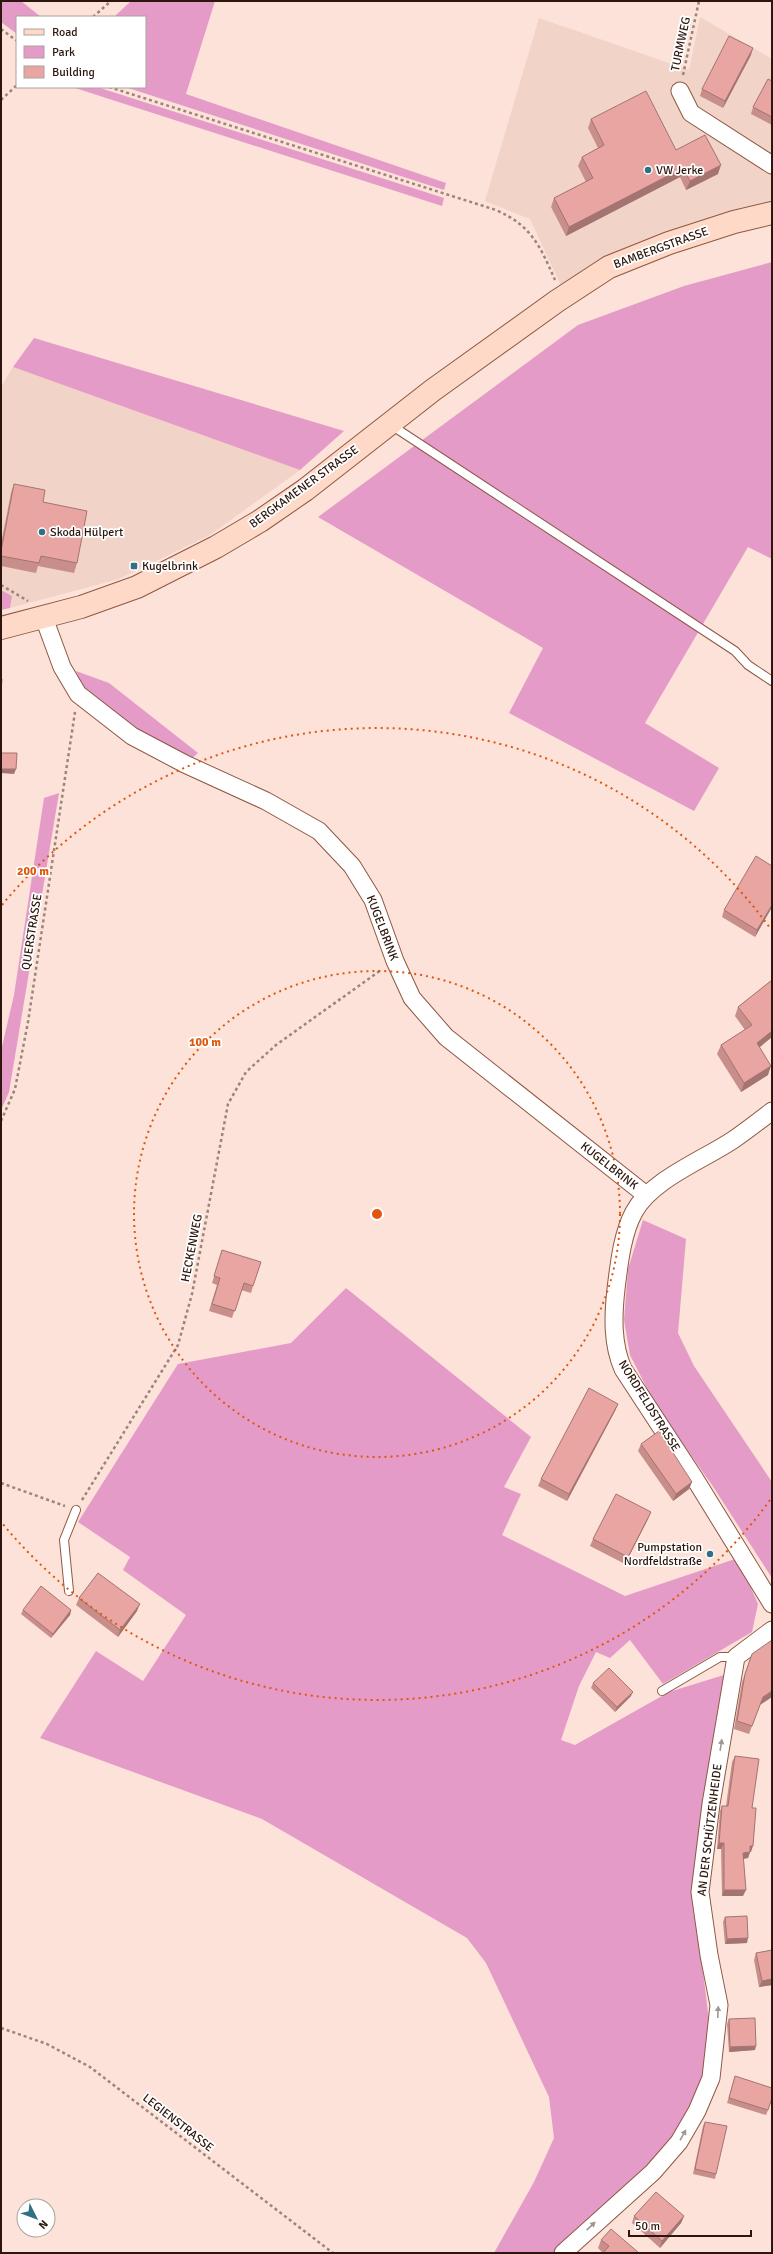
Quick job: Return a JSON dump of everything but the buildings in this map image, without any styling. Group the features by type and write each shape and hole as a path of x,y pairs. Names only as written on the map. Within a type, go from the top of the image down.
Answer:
{"street":[{"path":"680,91 691,113 772,165"},
{"name":"BAMBERGSTRASSE","path":"556,301 609,267 669,243 734,222 772,213"},
{"name":"BERGKAMENER STRASSE","path":"1,628 44,618 137,587 216,547 260,521 305,490 389,424 556,301"},
{"name":"KUGELBRINK","path":"44,618 62,667 78,694 132,736 185,764 266,801 319,831 352,866 373,900 395,961 412,998 446,1037 646,1195"},
{"name":"NORDFELDSTRASSE","path":"772,1111 733,1140 646,1195 634,1212 618,1271 613,1318 618,1359 632,1384 735,1542 772,1604"},
{"path":"736,1657 772,1630"},
{"name":"AN DER SCHÜTZENHEIDE","path":"563,2253 653,2172 679,2142 697,2111 711,2078 718,2005 700,1892 711,1804 736,1657"}],"lane":[{"path":"389,424 735,651 748,665 772,681"},
{"path":"69,1591 64,1540 76,1510"},
{"path":"662,1691 720,1657 736,1657"}],"path":[{"path":"94,16 111,1"},
{"name":"TURMWEG","path":"680,91 699,1"},
{"path":"1,29 16,40"},
{"path":"1,100 16,86"},
{"path":"112,88 383,173 496,210 514,218 527,229 541,248 556,283 556,301"},
{"path":"1,585 38,606 44,618"},
{"name":"QUERSTRASSE","path":"1,1121 15,1089 25,1037 78,694"},
{"name":"HECKENWEG","path":"76,1510 178,1346 192,1294 228,1104 246,1072 276,1045 395,961"},
{"path":"1,1483 76,1510"},
{"name":"LEGIENSTRASSE","path":"1,2028 47,2044 90,2067 333,2253"}],"shaded area":[{"path":"700,17 772,59 772,215 562,288 530,219 485,201 539,18 689,70"},
{"path":"13,367 300,470 210,535 119,579 10,608 11,596 1,589 1,387"}],"green space":[{"path":"1,1 21,1 40,16 16,16 16,33 1,22"},
{"path":"131,1 215,1 186,94 446,183 444,190 128,88 146,88 146,16 115,16"},
{"path":"75,88 100,88 444,198 442,206"},
{"path":"772,262 772,559 748,547 645,723 719,768 694,811 509,713 543,648 318,517 578,325 684,286"},
{"path":"34,338 344,431 300,470 13,367"},
{"path":"1,590 12,596 10,608 1,610"},
{"path":"76,671 109,683 198,753 191,759 125,723 95,700 84,686"},
{"path":"59,793 9,1092 1,1110 1,1051 14,995 44,798"},
{"path":"643,1220 686,1239 678,1333 694,1366 772,1482 772,1578 712,1485 656,1406 630,1355 624,1320 628,1269"},
{"path":"346,1288 531,1437 504,1487 521,1494 502,1535 625,1596 738,1558 758,1604 752,1632 663,1684 630,1640 610,1658 596,1652 579,1686 561,1740 575,1745 669,1692 727,1674 702,1963 709,2021 703,2075 690,2112 670,2145 569,2235 554,2253 494,2253 534,2182 554,2138 549,2097 486,1963 467,1938 262,1819 40,1738 96,1651 143,1681 186,1615 123,1570 130,1557 78,1522 178,1364 291,1343"}],"place":[{"name":"VW Jerke","path":"648,170"},
{"name":"Skoda Hülpert","path":"42,532"},
{"name":"Kugelbrink","path":"134,566"},
{"name":"Pumpstation Nordfeldstraße","path":"710,1554"}]}
